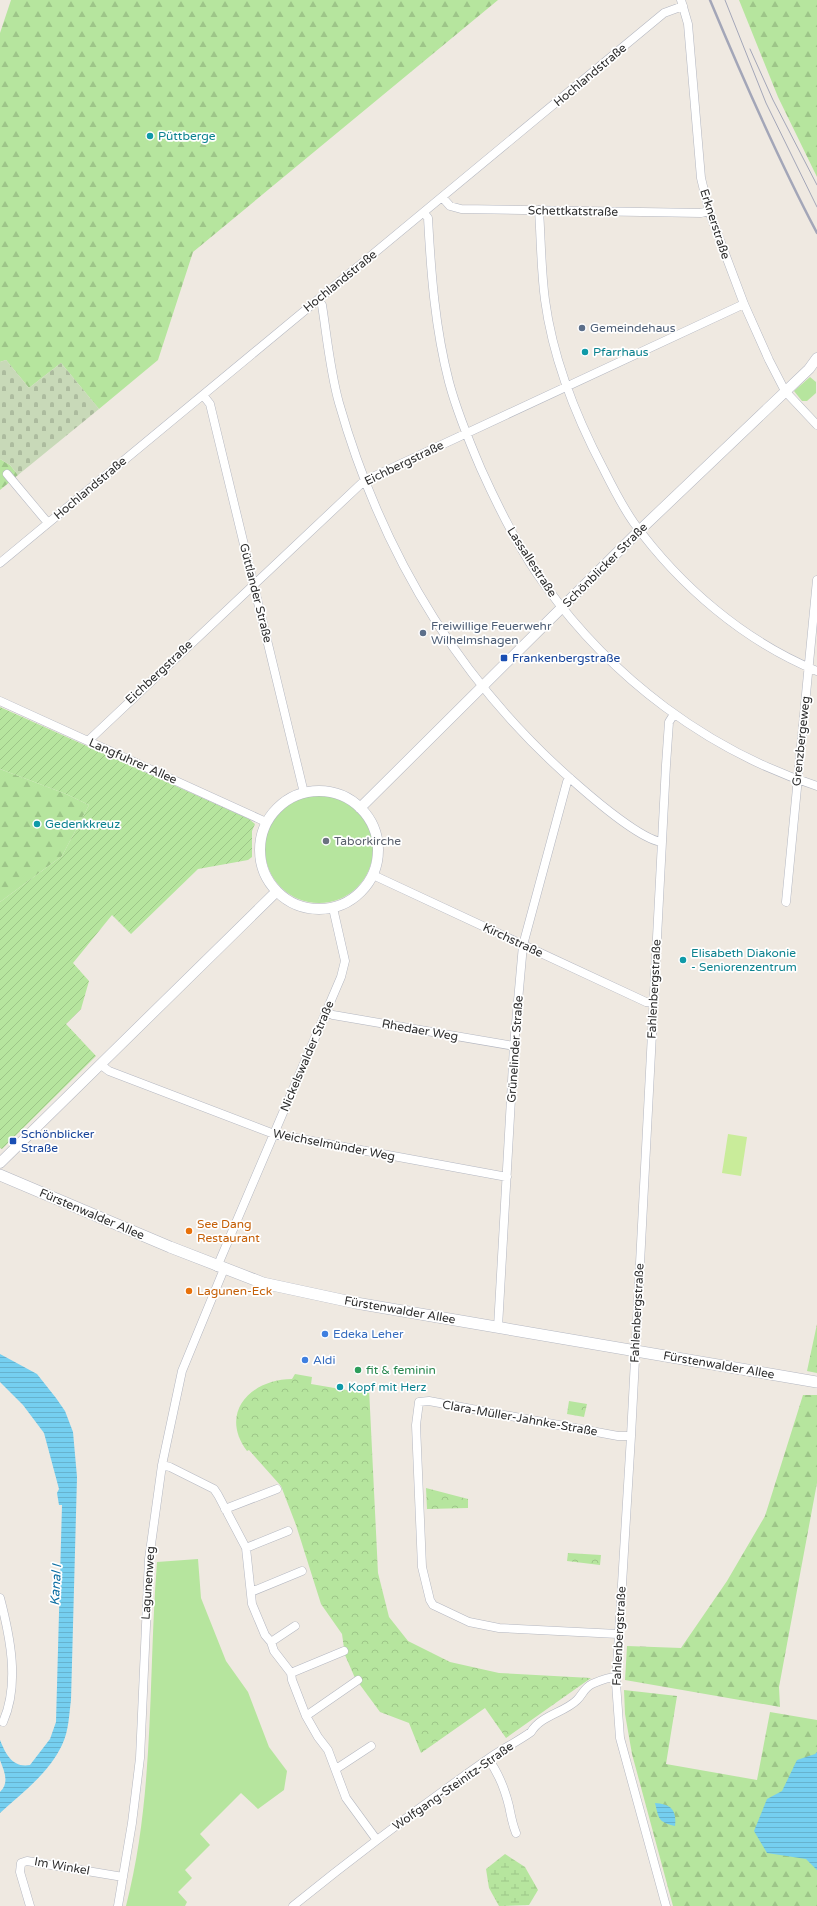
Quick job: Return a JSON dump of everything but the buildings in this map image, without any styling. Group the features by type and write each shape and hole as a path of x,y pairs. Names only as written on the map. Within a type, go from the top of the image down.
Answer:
{"main road":[{"name":"Fürstenwalder Allee","path":"0,1175 220,1268 263,1284 498,1327 817,1382"}],"street":[{"name":"Hochlandstraße","path":"0,563 664,13 682,3"},
{"name":"Erknerstraße","path":"682,3 688,24 701,178 709,211 744,304 769,360 785,391 817,425"},
{"name":"Schettkatstraße","path":"442,197 450,206 461,209 700,213 709,211"},
{"path":"539,210 545,301 554,343 566,387 595,454 616,494 640,530 675,571 717,610 762,643 808,668 817,671"},
{"name":"Lassallestraße","path":"424,213 428,218 436,319 449,383 466,433 488,484 514,536 536,573 562,608 602,653 651,697 708,737 735,752 797,780 817,786"},
{"path":"318,300 322,305 339,401 364,481 386,532 413,584 447,639 482,687 528,738 570,778 593,798 641,833 657,842 662,842"},
{"name":"Eichbergstraße","path":"88,741 364,481 744,304"},
{"name":"Schönblicker Straße","path":"360,808 640,530 809,369 817,358"},
{"name":"Güttlander Straße","path":"203,395 210,404 304,793"},
{"path":"7,474 48,524"},
{"name":"Grenzbergeweg","path":"786,902 817,580"},
{"name":"Langfuhrer Allee","path":"0,701 266,822"},
{"name":"Fahlenbergstraße","path":"666,1906 620,1738 616,1710 616,1677 636,1351 653,1003 669,722 674,714"},
{"name":"Grünelinder Straße","path":"498,1327 514,1046 522,945 567,782 570,778"},
{"path":"329,792 350,799 360,808 370,819 375,830 378,858 373,875 357,894 347,902 333,908 311,908 299,906 276,892 268,881 262,868 260,838 266,822 282,803 304,793 329,792"},
{"name":"Kirchstraße","path":"373,875 646,1002 653,1003"},
{"path":"0,1163 276,892"},
{"name":"Nickelswalder Straße","path":"220,1268 274,1134 341,977 345,961 333,908"},
{"name":"Rhedaer Weg","path":"326,1012 514,1046"},
{"name":"Weichselmünder Weg","path":"101,1065 109,1071 274,1134 507,1177"},
{"name":"Lagunenweg","path":"118,1906 133,1816 139,1765 149,1558 162,1465 182,1371 220,1268"},
{"name":"Clara-Müller-Jahnke-Straße","path":"618,1634 498,1628 469,1622 433,1605 430,1600 422,1567 416,1425 419,1402 429,1401 618,1436 631,1436"},
{"path":"162,1465 170,1467 214,1490 225,1509 246,1548 248,1584 251,1592 252,1604 265,1635 271,1642 274,1651 291,1673 292,1680 306,1716 318,1737 328,1750 346,1798 376,1839"},
{"path":"225,1509 277,1489"},
{"path":"246,1548 288,1531"},
{"path":"251,1592 302,1571"},
{"path":"0,1598 6,1626 13,1678 11,1698 3,1722"},
{"path":"271,1642 294,1626"},
{"path":"291,1673 344,1652"},
{"name":"Wolfgang-Steinitz-Straße","path":"293,1906 376,1839 488,1759 504,1748 511,1746 556,1712 565,1709 578,1699 583,1690 592,1684 611,1677 616,1677"},
{"path":"306,1716 358,1680"},
{"path":"336,1769 371,1746"},
{"path":"488,1759 496,1770 509,1806 510,1817 516,1833"},
{"name":"Im Winkel","path":"30,1906 20,1872 21,1863 27,1861 123,1877"}],"green space":[{"name":"Püttberge","path":"11,0 498,0 193,252 158,360 99,409 61,363 29,388 6,360 0,362 0,33"},
{"path":"739,0 817,0 817,177 778,97"},
{"path":"6,360 29,388 61,363 99,409 18,475 10,465 0,459 0,362"},
{"path":"810,377 816,382 816,393 807,401 802,401 794,391"},
{"path":"0,459 10,465 18,475 0,490"},
{"path":"0,707 249,819 255,824 252,831 252,857 248,860 198,869 131,934 112,915 73,963 89,981 81,1009 66,1024 96,1056 2,1149 0,1148 0,902 62,856 89,805 66,794 0,769"},
{"path":"0,769 66,794 89,805 62,856 0,902"},
{"path":"319,795 329,796 349,804 357,811 364,819 372,839 372,859 364,879 357,887 349,894 329,902 319,903 309,902 289,894 281,887 274,879 266,859 265,849 266,839 274,819 281,811 289,804 309,796"},
{"path":"728,1134 747,1137 741,1176 722,1173"},
{"path":"817,1324 817,1373 807,1371"},
{"path":"295,1374 312,1377 311,1384 352,1391 353,1385 369,1388 378,1573 389,1617 408,1641 450,1662 499,1673 591,1678 506,1738 485,1708 421,1753 409,1723 380,1712 355,1678 345,1655 342,1634 321,1604 296,1525 281,1486 249,1450 247,1451 239,1437 236,1423 238,1411 244,1400 253,1391 264,1385 277,1380 292,1379"},
{"path":"803,1395 817,1395 817,1483 779,1687 780,1707 625,1680 627,1646 681,1648 727,1581 765,1516"},
{"path":"569,1401 587,1404 584,1417 567,1414"},
{"path":"426,1488 468,1499 468,1508 427,1509"},
{"path":"568,1553 601,1555 600,1565 567,1561"},
{"path":"198,1559 201,1598 226,1661 248,1692 269,1747 287,1771 284,1790 258,1809 241,1793 200,1834 210,1845 185,1870 192,1878 178,1892 187,1902 185,1906 126,1906 142,1821 146,1778 157,1562"},
{"path":"624,1690 677,1696 666,1764 757,1780 770,1712 817,1720 817,1906 673,1906 632,1754 625,1714"},
{"path":"505,1854 525,1867 538,1890 529,1905 499,1906 489,1888 486,1869"}],"water":[{"path":"0,1354 37,1374 65,1411 73,1432 77,1477 71,1700 67,1728 62,1745 50,1765 0,1813 0,1792 5,1784 5,1776 0,1760 0,1740 11,1759 19,1764 30,1765 50,1739 56,1722 62,1505 59,1505 57,1493 59,1489 44,1433 23,1405 0,1382"},
{"path":"817,1752 817,1870 806,1859 767,1853 754,1831 767,1799 782,1791 797,1760"},
{"path":"655,1803 669,1806 672,1809 675,1816 675,1826 665,1823 660,1819"}],"tram line":[{"path":"725,0 766,103 817,207"},
{"path":"750,49 773,100 817,185"}],"railway":[{"path":"710,0 761,118 817,233"}],"place":[{"name":"Püttberge","path":"150,136"},
{"name":"Gemeindehaus","path":"582,328"},
{"name":"Pfarrhaus","path":"585,352"},
{"name":"Freiwillige Feuerwehr Wilhelmshagen","path":"423,633"},
{"name":"Frankenbergstraße","path":"504,658"},
{"name":"Gedenkkreuz","path":"37,824"},
{"name":"Taborkirche","path":"326,841"},
{"name":"Elisabeth Diakonie - Seniorenzentrum","path":"683,960"},
{"name":"Schönblicker Straße","path":"13,1141"},
{"name":"See Dang Restaurant","path":"189,1231"},
{"name":"Lagunen-Eck","path":"189,1291"},
{"name":"Edeka Leher","path":"325,1334"},
{"name":"Aldi","path":"305,1360"},
{"name":"fit & feminin","path":"358,1370"},
{"name":"Kopf mit Herz","path":"340,1387"}],"water label":[{"name":"Kanal I","path":"56,1585"}]}
